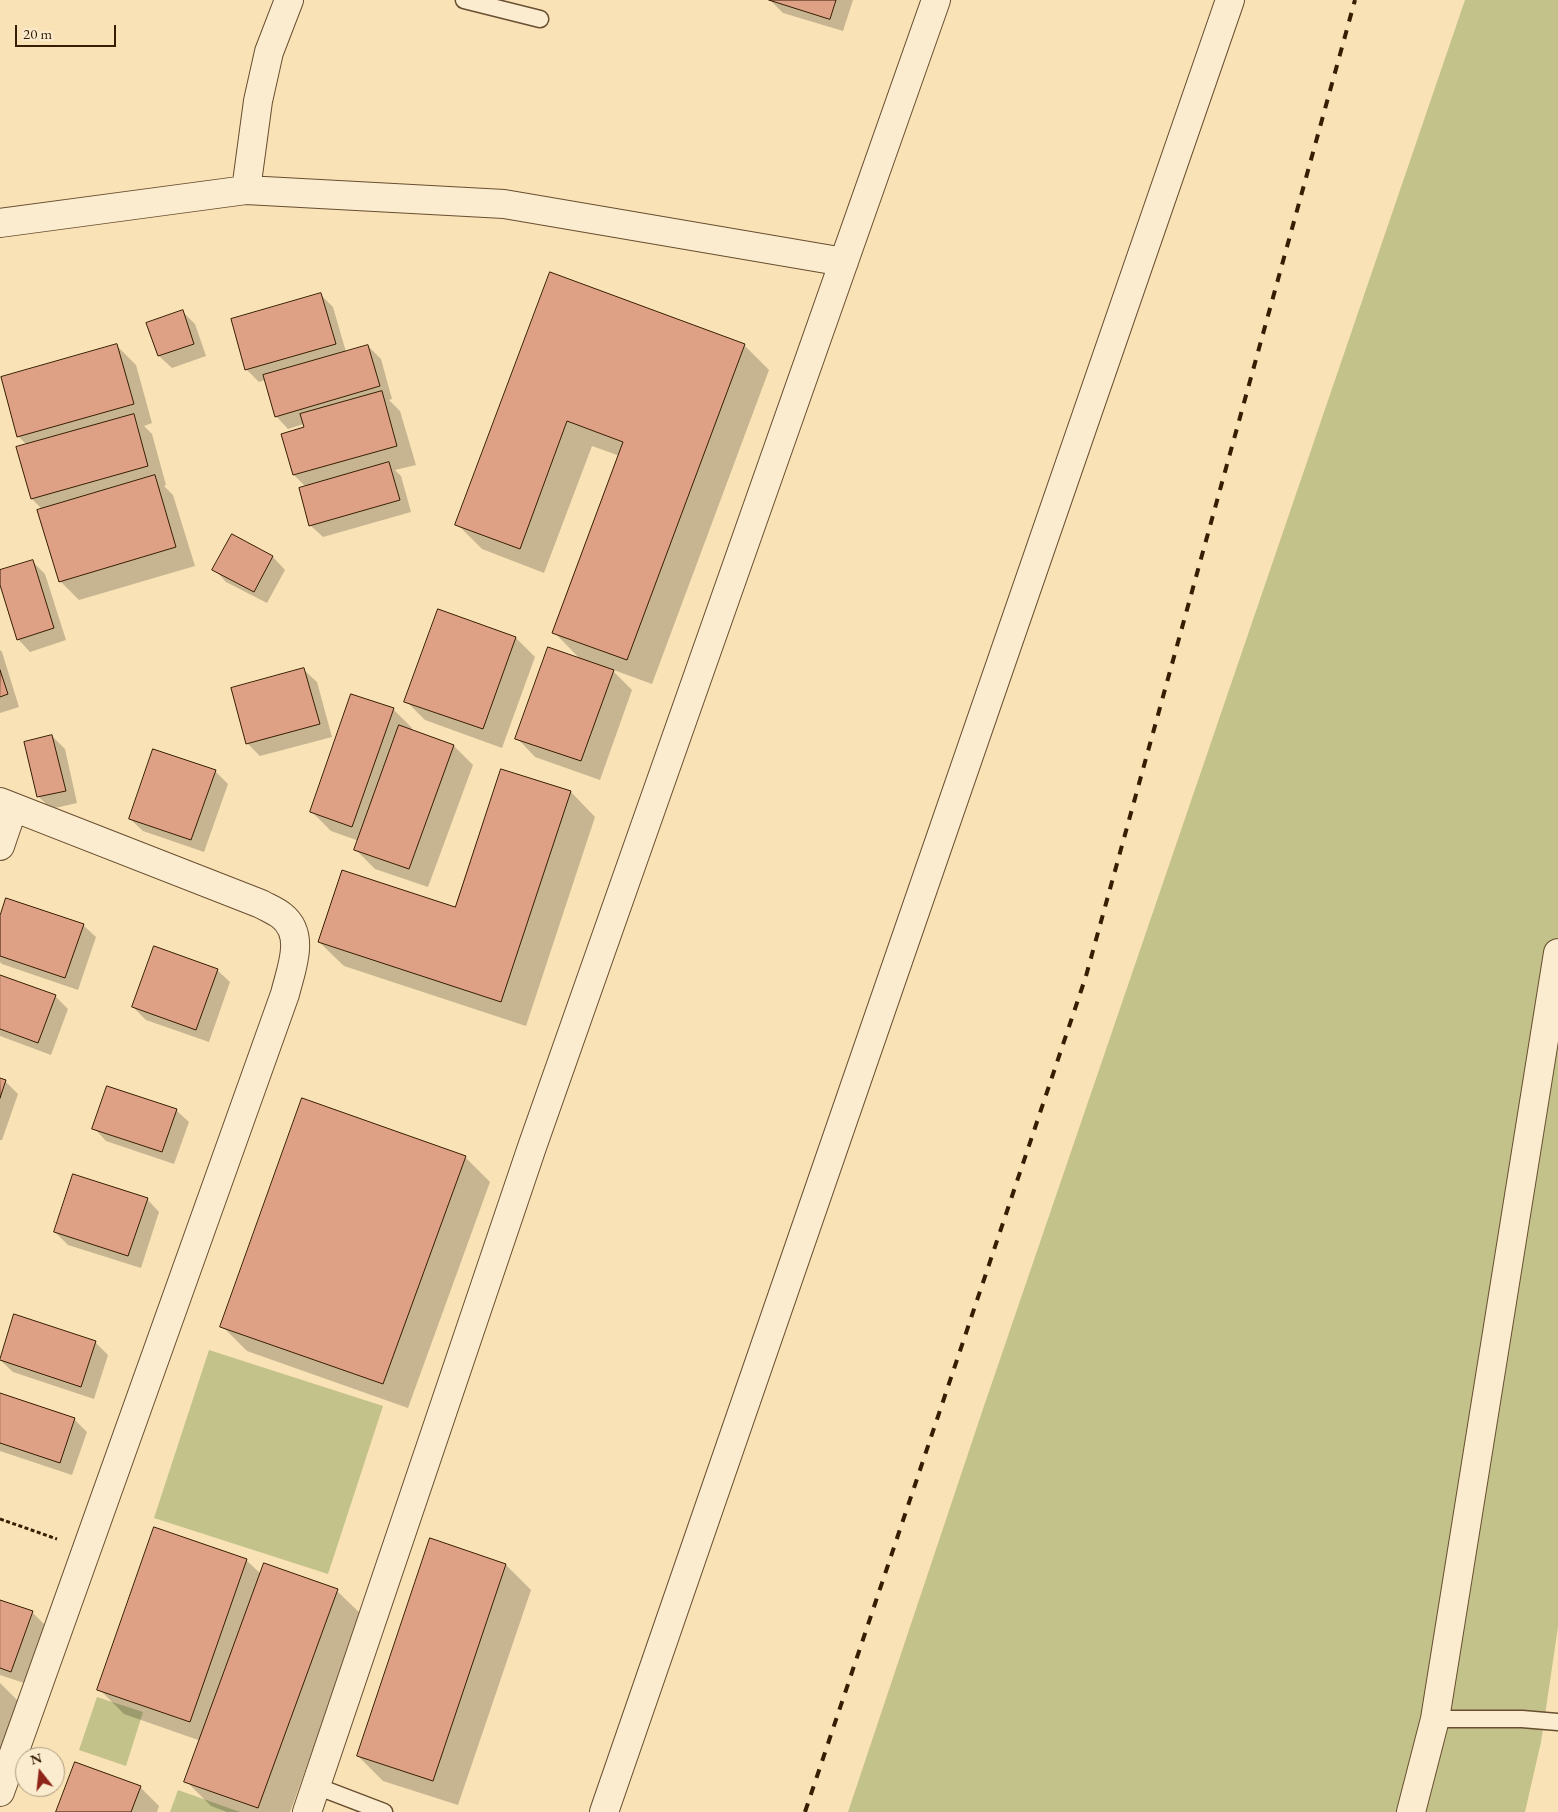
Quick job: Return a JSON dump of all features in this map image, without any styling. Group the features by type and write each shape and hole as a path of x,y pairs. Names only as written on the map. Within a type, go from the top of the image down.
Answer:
{"street":[{"path":"246,190 258,101 270,52 289,0"},
{"path":"306,1812 536,1138 936,0"},
{"path":"604,1812 1230,0"},
{"path":"0,223 246,190 504,204 844,262"},
{"path":"0,846 6,805 261,904 283,916 295,934 295,955 284,994 0,1792"},
{"path":"1411,1812 1434,1719 1558,953"}],"lane":[{"path":"464,0 540,19"},
{"path":"1434,1719 1522,1719 1558,1722"},
{"path":"316,1786 384,1812"}],"path":[{"path":"0,1519 86,1549"}],"shaded area":[{"path":"1465,0 1558,0 1558,1627 1541,1742 1525,1812 848,1812 984,1406"},
{"path":"209,1350 383,1406 328,1574 154,1518"},
{"path":"97,1697 143,1712 126,1766 79,1750"},
{"path":"178,1790 240,1812 170,1812"}],"building":[{"path":"769,0 836,0 830,19"},
{"path":"550,272 745,344 627,660 552,633 623,442 567,421 520,549 455,525"},
{"path":"321,293 336,344 245,370 231,319"},
{"path":"183,310 194,344 158,356 146,323"},
{"path":"117,344 134,404 17,437 1,377"},
{"path":"368,345 380,386 275,417 263,375"},
{"path":"382,391 397,446 293,475 281,434 304,427 300,414"},
{"path":"134,414 148,466 31,499 16,447"},
{"path":"389,462 400,500 309,526 299,488"},
{"path":"155,475 176,547 59,582 37,510"},
{"path":"232,534 273,556 254,592 212,570"},
{"path":"33,560 54,628 17,640 0,585 0,570"},
{"path":"438,609 516,637 483,729 404,702"},
{"path":"548,647 614,670 581,761 515,739"},
{"path":"304,668 320,724 246,744 231,688"},
{"path":"0,670 8,694 0,697"},
{"path":"351,694 394,708 352,827 310,812"},
{"path":"399,725 454,745 409,869 354,850"},
{"path":"52,735 66,791 37,797 24,742"},
{"path":"153,749 216,770 191,840 129,819"},
{"path":"501,769 571,791 501,1002 318,942 342,870 455,907"},
{"path":"6,898 84,924 65,978 0,956 0,916"},
{"path":"154,946 218,969 196,1030 132,1007"},
{"path":"0,975 56,995 38,1043 0,1029"},
{"path":"0,1078 6,1080 0,1098"},
{"path":"107,1086 177,1109 162,1152 92,1129"},
{"path":"302,1098 466,1156 383,1384 220,1327"},
{"path":"73,1174 148,1198 128,1256 54,1232"},
{"path":"14,1314 96,1341 81,1387 0,1360"},
{"path":"0,1393 75,1418 60,1463 0,1443"},
{"path":"154,1527 247,1559 190,1722 97,1690"},
{"path":"430,1538 506,1564 433,1781 357,1756"},
{"path":"264,1563 338,1589 258,1808 184,1782"},
{"path":"0,1600 33,1611 11,1672 0,1668"},
{"path":"75,1762 141,1786 131,1812 56,1812 62,1797 65,1797 65,1788"}],"railway":[{"path":"805,1812 1086,976 1355,0"}]}
